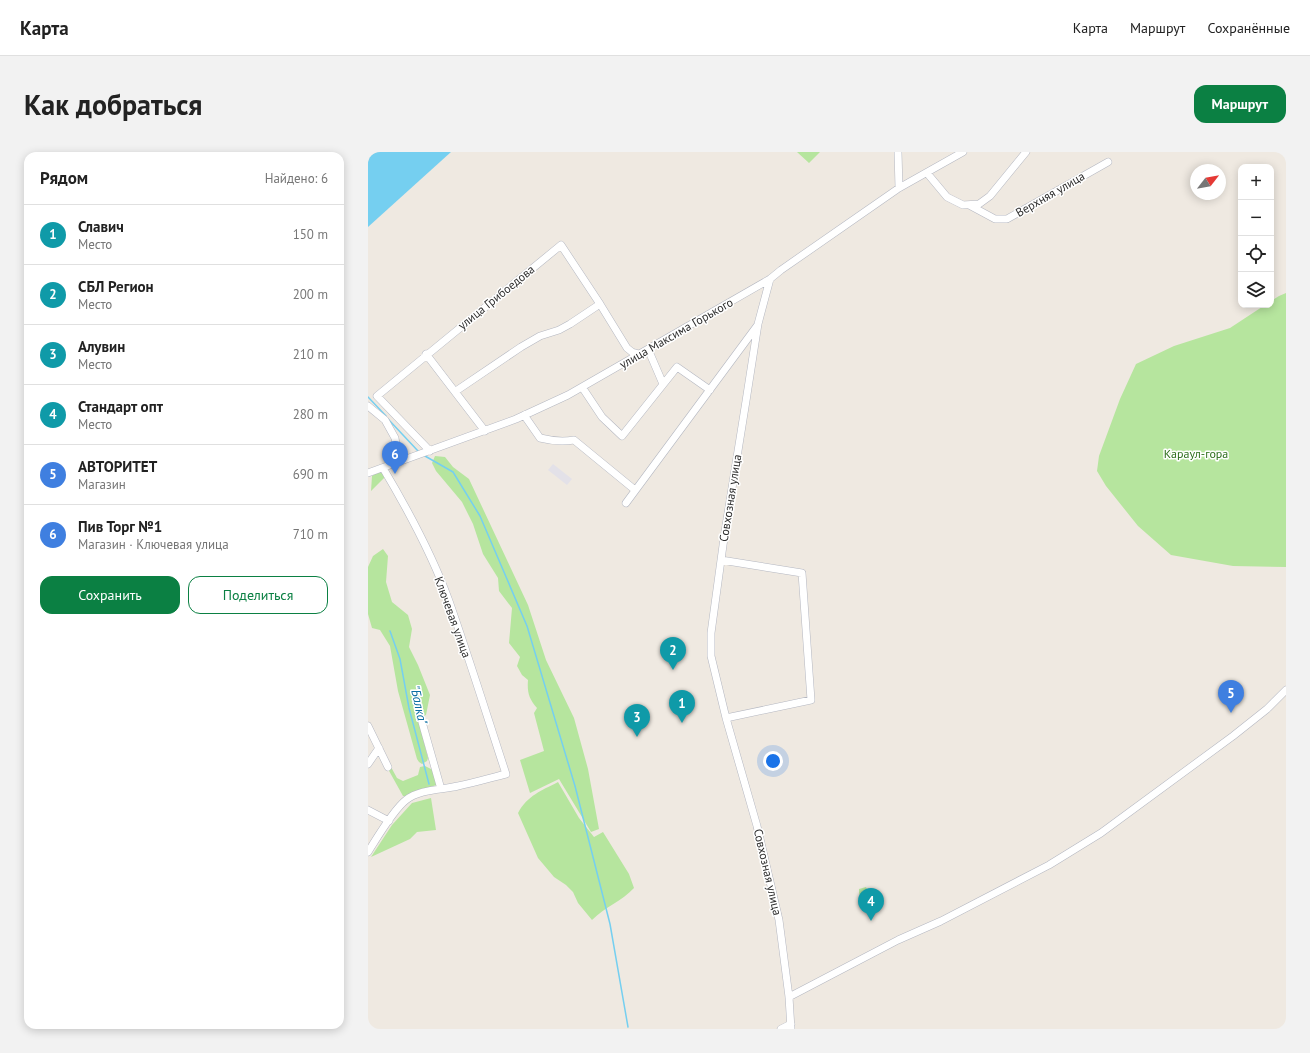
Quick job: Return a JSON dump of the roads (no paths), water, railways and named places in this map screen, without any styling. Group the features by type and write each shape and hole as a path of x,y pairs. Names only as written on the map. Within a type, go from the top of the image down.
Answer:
{"street":[{"path":"898,152 899,188"},
{"name":"улица Максима Горького","path":"368,473 486,431 568,395 770,279 899,188 963,152"},
{"path":"969,205 979,204 990,196 1026,152"},
{"name":"Верхняя улица","path":"927,172 947,197 963,205 969,205 995,219 1007,219 1108,162"},
{"name":"улица Грибоедова","path":"430,451 377,396 426,354 561,245 600,304 626,348 639,354"},
{"name":"Совхозная улица","path":"770,279 758,324 721,560 711,633 711,656 726,718 757,826 779,920 789,997 791,1027"},
{"path":"456,391 528,343 540,336 559,330 600,304"},
{"path":"626,503 758,324"},
{"path":"648,349 663,384"},
{"path":"426,354 486,431"},
{"path":"582,387 602,417 622,436 677,367 710,390"},
{"path":"368,406 384,420 394,438 400,462"},
{"path":"524,415 540,438 562,442 574,440 636,490"},
{"name":"Ключевая улица","path":"383,468 410,515 430,556 448,600 506,774 441,789"},
{"path":"721,560 802,573 811,700 726,718"},
{"path":"789,997 898,940 941,921 1049,865 1095,837 1233,736 1266,709 1286,690"},
{"path":"368,852 401,804 408,798 418,794 441,789 420,715"},
{"path":"368,726 388,767"},
{"path":"368,764 379,748"},
{"path":"368,810 389,821"},
{"path":"781,1029 791,1027"}],"water":[{"path":"368,152 451,152 368,227"}],"waterway":[{"path":"368,397 386,416"},
{"path":"388,419 418,451"},
{"path":"425,456 453,472 480,516 527,626 575,786 610,924 628,1027"},
{"name":"\"Балка\"","path":"390,631 400,659 409,708 429,784"}],"place":[{"name":"Пив Торг №1","path":"395,474"},
{"name":"СБЛ Регион","path":"673,670"},
{"name":"АВТОРИТЕТ","path":"1231,713"},
{"name":"Славич","path":"682,723"},
{"name":"Алувин","path":"637,737"},
{"name":"Стандарт опт","path":"871,921"}],"park label":[{"name":"Караул-гора","path":"1196,453"}]}
